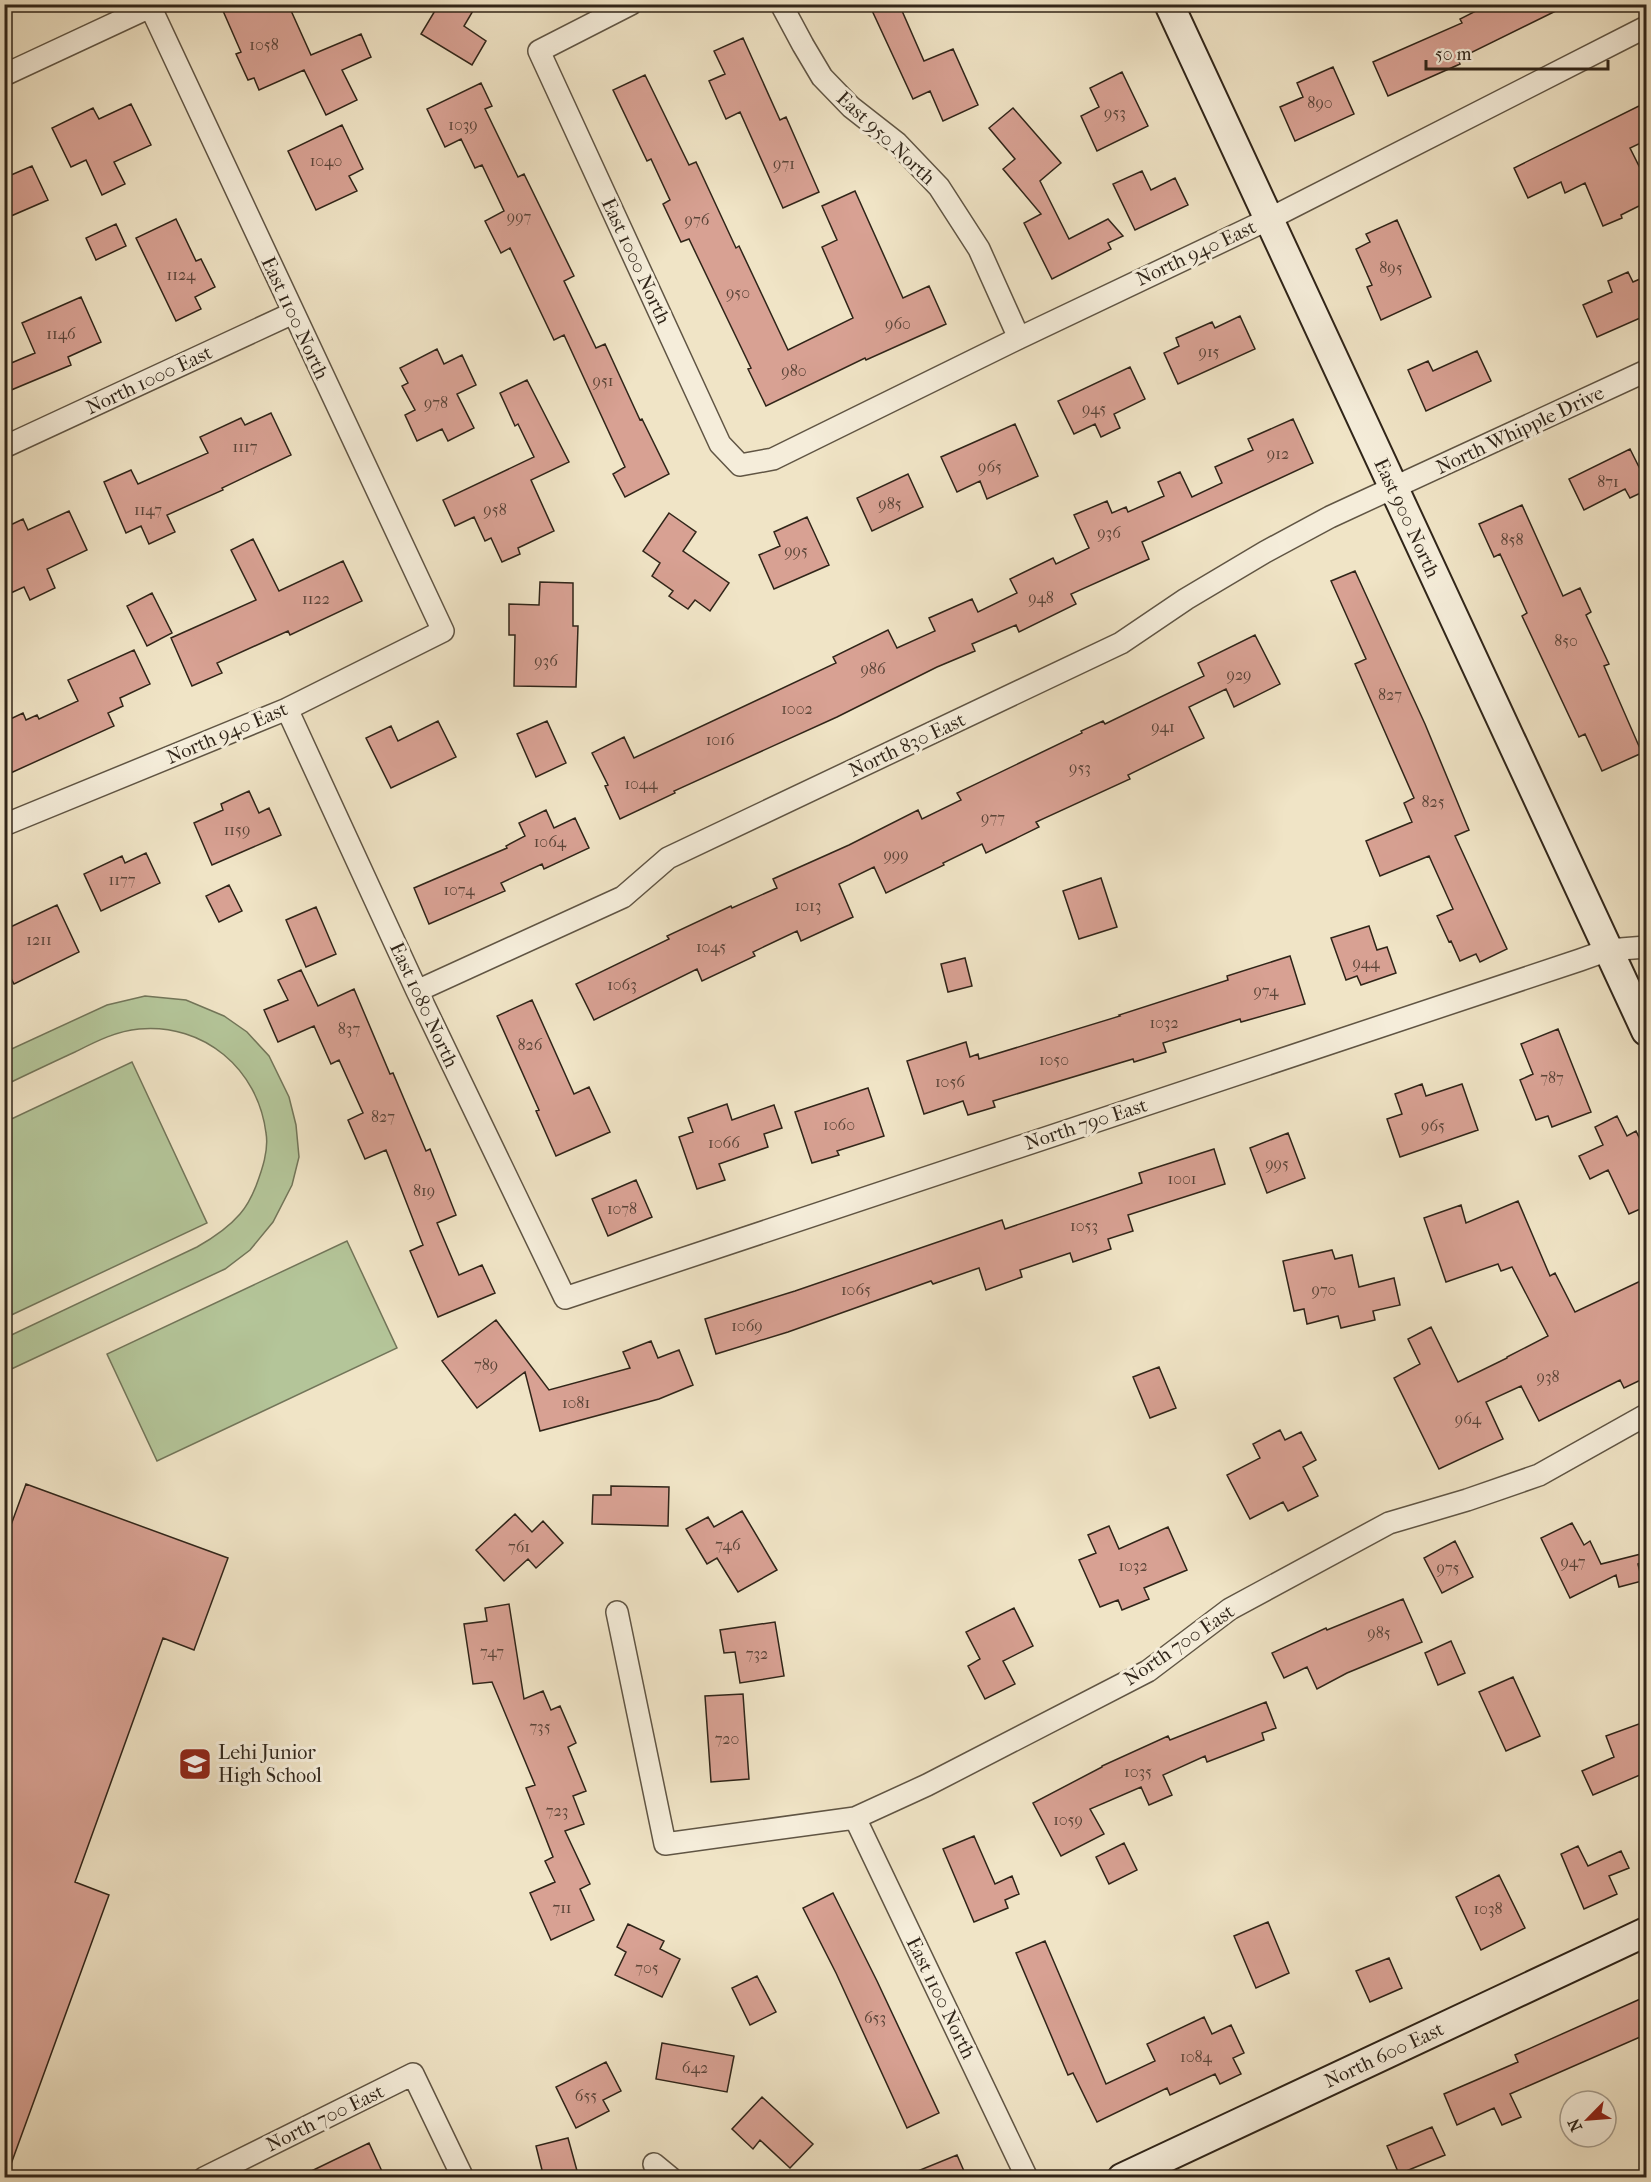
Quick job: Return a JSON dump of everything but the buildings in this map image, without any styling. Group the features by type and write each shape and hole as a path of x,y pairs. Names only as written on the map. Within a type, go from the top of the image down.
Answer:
{"street":[{"name":"East 1000 North","path":"631,4 539,51 720,444 740,465"},
{"name":"East 950 North","path":"781,4 822,77 851,107 897,143 939,187 980,249 1019,338"},
{"name":"East 900 North","path":"1169,4 1647,1031"},
{"path":"4,75 150,6"},
{"name":"East 1100 North","path":"150,6 443,631"},
{"name":"North 940 East","path":"740,465 773,459 1269,219 1647,27"},
{"name":"North 1000 East","path":"4,447 293,313"},
{"name":"North Whipple Drive","path":"1393,488 1647,371"},
{"name":"North 830 East","path":"417,991 623,897 668,858 1121,643 1186,599 1265,552 1330,517 1393,488"},
{"name":"North 940 East","path":"4,825 286,709 443,631"},
{"name":"East 1080 North","path":"286,709 417,991 565,1298"},
{"name":"North 790 East","path":"565,1298 1608,951 1647,947"},
{"name":"North 700 East","path":"616,1612 665,1844 855,1818 927,1785 1148,1671 1230,1609 1389,1523 1467,1500 1539,1475 1647,1415"},
{"name":"East 1100 North","path":"855,1818 1027,2178"},
{"name":"North 600 East","path":"1130,2176 1647,1932"},
{"name":"North 700 East","path":"204,2178 413,2074 463,2178"},
{"path":"654,2164 671,2178"}],"green space":[{"path":"145,996 186,1000 224,1016 247,1032 269,1056 289,1097 296,1125 299,1157 292,1185 273,1222 250,1250 225,1269 5,1372 5,1338 203,1244 243,1211 256,1186 267,1146 261,1110 252,1089 239,1070 206,1042 163,1029 122,1032 5,1085 5,1052 107,1005"},
{"path":"132,1062 207,1223 5,1318 5,1122"},
{"path":"347,1241 397,1348 157,1461 107,1354"}],"place":[{"name":"Lehi Junior High School","path":"195,1764"}]}
